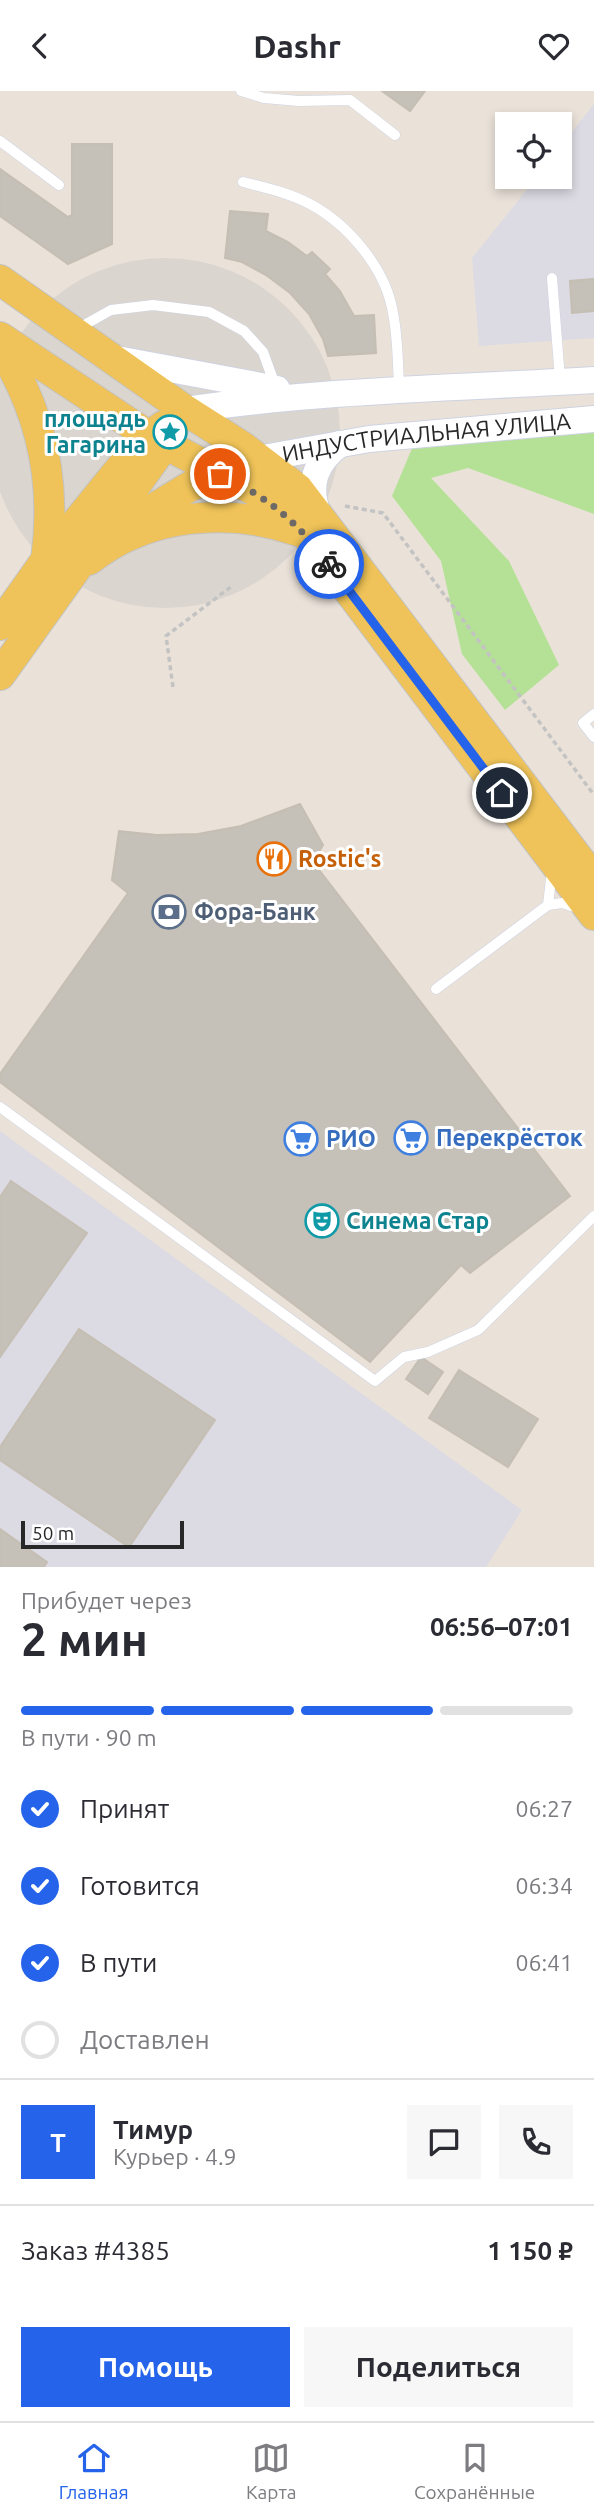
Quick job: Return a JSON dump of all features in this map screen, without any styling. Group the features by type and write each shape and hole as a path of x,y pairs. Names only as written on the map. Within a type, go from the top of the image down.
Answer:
{"main road":[{"path":"0,280 298,489 323,518 594,880"},
{"path":"0,337 156,440 255,491 276,506 323,518 549,856 592,913"},
{"path":"0,346 13,366 34,412 46,460 50,510 46,560"},
{"path":"0,625 46,560 185,410"},
{"path":"0,675 73,573 156,440"},
{"path":"73,573 128,525 158,504 240,464 258,459"},
{"path":"73,573 118,541 144,530 184,519 225,516 323,518"}],"street":[{"name":"ИНДУСТРИАЛЬНАЯ УЛИЦА","path":"111,358 270,394 313,395 594,380"},
{"name":"ИНДУСТРИАЛЬНАЯ УЛИЦА","path":"185,410 270,394"},
{"path":"220,474 231,440 250,411 270,394"},
{"name":"ИНДУСТРИАЛЬНАЯ УЛИЦА","path":"258,459 340,443 594,419"},
{"path":"323,518 313,501 314,475 320,462 340,443"}],"lane":[{"path":"241,91 299,101 350,100 395,135"},
{"path":"0,141 59,185"},
{"path":"243,183 282,191 312,205 344,229 370,258 385,286 393,311 399,389"},
{"path":"552,278 560,382"},
{"path":"73,331 111,310 153,305 209,312 244,331 263,352 270,394"},
{"path":"594,714 583,723 594,737"},
{"path":"548,905 552,873 549,856"},
{"path":"436,989 548,905 562,904 592,913"},
{"path":"0,1107 375,1381 404,1357 428,1352 478,1330 594,1216"}],"path":[{"path":"323,518 383,513 594,795"},
{"path":"173,687 166,636 232,586"}],"shaded area":[{"path":"594,104 594,338 479,346 472,258 527,189 572,189 572,132"},
{"name":"площадь Гагарина","path":"165,258 199,261 232,271 262,287 289,309 311,336 333,382 339,416 339,450 333,484 311,530 289,557 262,579 232,595 199,605 165,608 131,605 98,595 68,579 41,557 19,530 -1,489 -1,377 19,336 41,309 68,287 98,271 131,261"},
{"path":"0,1131 522,1510 486,1567 0,1567"}],"green space":[{"path":"594,417 594,514 468,468 431,478 509,561 559,665 505,710 462,654 441,561 392,496 421,427"}],"building":[{"path":"382,91 425,91 410,111"},
{"path":"72,144 112,144 112,244 68,264 0,216 0,169 68,217 72,215"},
{"path":"230,211 268,214 266,231 307,256 312,252 330,269 325,274 340,291 354,316 374,315 376,353 328,356 323,339 309,314 290,293 266,275 242,262 225,258"},
{"path":"594,279 594,311 572,313 570,281"},
{"name":"РИО","path":"300,804 323,845 313,862 570,1196 470,1273 461,1265 370,1362 0,1082 0,1074 128,893 112,880 119,831 157,835 198,834 241,826"},
{"path":"11,1181 87,1233 0,1357 0,1197"},
{"path":"79,1329 215,1420 129,1547 0,1460 0,1447"},
{"path":"421,1357 443,1372 428,1394 406,1379"},
{"path":"459,1370 538,1419 508,1467 429,1418"},
{"path":"0,1529 47,1562 44,1567 0,1567"}],"way so far":[{"path":"220,474 255,491 276,506 306,534 329,564"}],"place":[{"name":"площадь Гагарина","path":"170,432"},
{"name":"Rostic's","path":"274,859"},
{"name":"Фора-Банк","path":"169,912"},
{"name":"Перекрёсток","path":"411,1138"},
{"name":"РИО","path":"301,1139"},
{"name":"Синема Стар","path":"322,1221"}],"route":[{"path":"329,564 502,793"}]}
